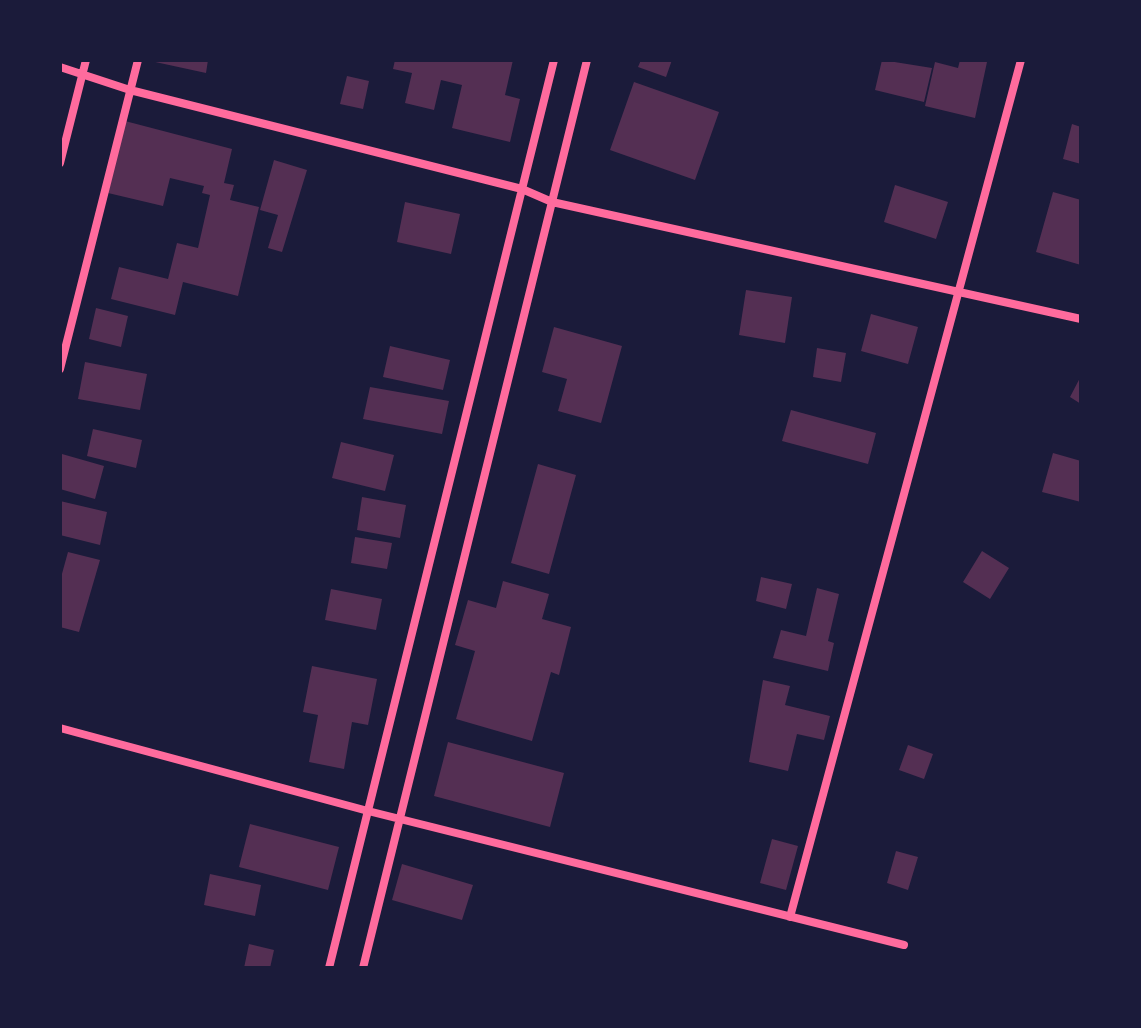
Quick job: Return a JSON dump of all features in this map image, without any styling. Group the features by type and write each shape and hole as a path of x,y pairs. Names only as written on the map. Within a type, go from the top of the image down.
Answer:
{"street":[{"path":"60,163 86,60"},
{"path":"60,369 138,60"},
{"path":"329,968 554,60"},
{"path":"363,968 587,60"},
{"path":"790,917 1021,60"},
{"path":"60,67 130,90 522,189 552,202 1081,319"},
{"path":"60,728 368,811 904,945"}],"building":[{"path":"146,60 208,60 206,73"},
{"path":"395,60 513,60 505,95 520,99 510,142 452,128 462,85 441,80 434,110 405,103 412,73 393,69"},
{"path":"641,60 672,60 666,77 638,67"},
{"path":"882,60 932,68 924,102 875,90"},
{"path":"960,60 987,62 975,118 925,106 935,62 958,68"},
{"path":"347,76 369,81 363,109 340,104"},
{"path":"634,82 719,112 695,180 610,150"},
{"path":"125,121 232,149 224,183 234,185 230,200 259,207 238,296 183,282 175,315 111,299 119,267 168,279 177,243 198,248 210,195 202,193 204,186 170,178 163,206 108,193"},
{"path":"1072,124 1081,127 1081,164 1063,159"},
{"path":"274,160 307,170 282,252 268,248 278,215 260,210"},
{"path":"895,185 948,202 936,239 884,222"},
{"path":"1053,192 1081,200 1081,265 1036,252"},
{"path":"405,202 460,214 451,254 397,242"},
{"path":"746,290 792,297 785,343 739,335"},
{"path":"96,308 128,316 121,347 89,339"},
{"path":"871,314 918,327 908,364 861,351"},
{"path":"554,327 622,346 601,423 558,411 567,379 542,372"},
{"path":"390,346 450,360 443,390 383,377"},
{"path":"817,348 846,353 841,382 813,377"},
{"path":"85,362 147,374 140,410 78,399"},
{"path":"1081,376 1081,404 1070,397"},
{"path":"370,387 449,401 442,434 363,419"},
{"path":"791,410 876,433 868,464 782,441"},
{"path":"93,429 142,440 136,468 87,456"},
{"path":"341,442 394,455 385,491 332,478"},
{"path":"1053,453 1081,461 1081,502 1042,492"},
{"path":"62,454 104,466 95,499 60,489"},
{"path":"538,464 576,475 549,574 511,563"},
{"path":"362,497 406,505 400,538 357,530"},
{"path":"60,501 107,512 100,545 60,535"},
{"path":"355,537 392,543 387,569 351,563"},
{"path":"982,551 1009,568 990,599 963,582"},
{"path":"68,552 100,560 79,632 60,627 60,581"},
{"path":"761,577 792,584 786,609 756,601"},
{"path":"503,581 549,594 542,619 571,627 559,675 551,672 532,741 456,719 475,651 455,645 468,600 496,608"},
{"path":"817,588 839,594 828,641 834,643 828,671 773,658 781,630 806,636"},
{"path":"331,589 382,599 376,630 325,620"},
{"path":"312,666 377,679 368,725 352,722 344,769 309,762 318,715 303,712"},
{"path":"763,680 790,686 785,705 830,716 824,740 797,734 788,771 749,762"},
{"path":"448,742 564,773 550,827 434,796"},
{"path":"908,745 933,754 924,779 899,770"},
{"path":"250,824 339,847 328,890 239,867"},
{"path":"772,839 798,846 786,890 760,883"},
{"path":"896,851 918,857 908,890 887,883"},
{"path":"402,864 473,885 462,920 392,900"},
{"path":"210,874 261,885 255,916 204,905"},
{"path":"249,944 274,950 270,968 244,968"}]}
